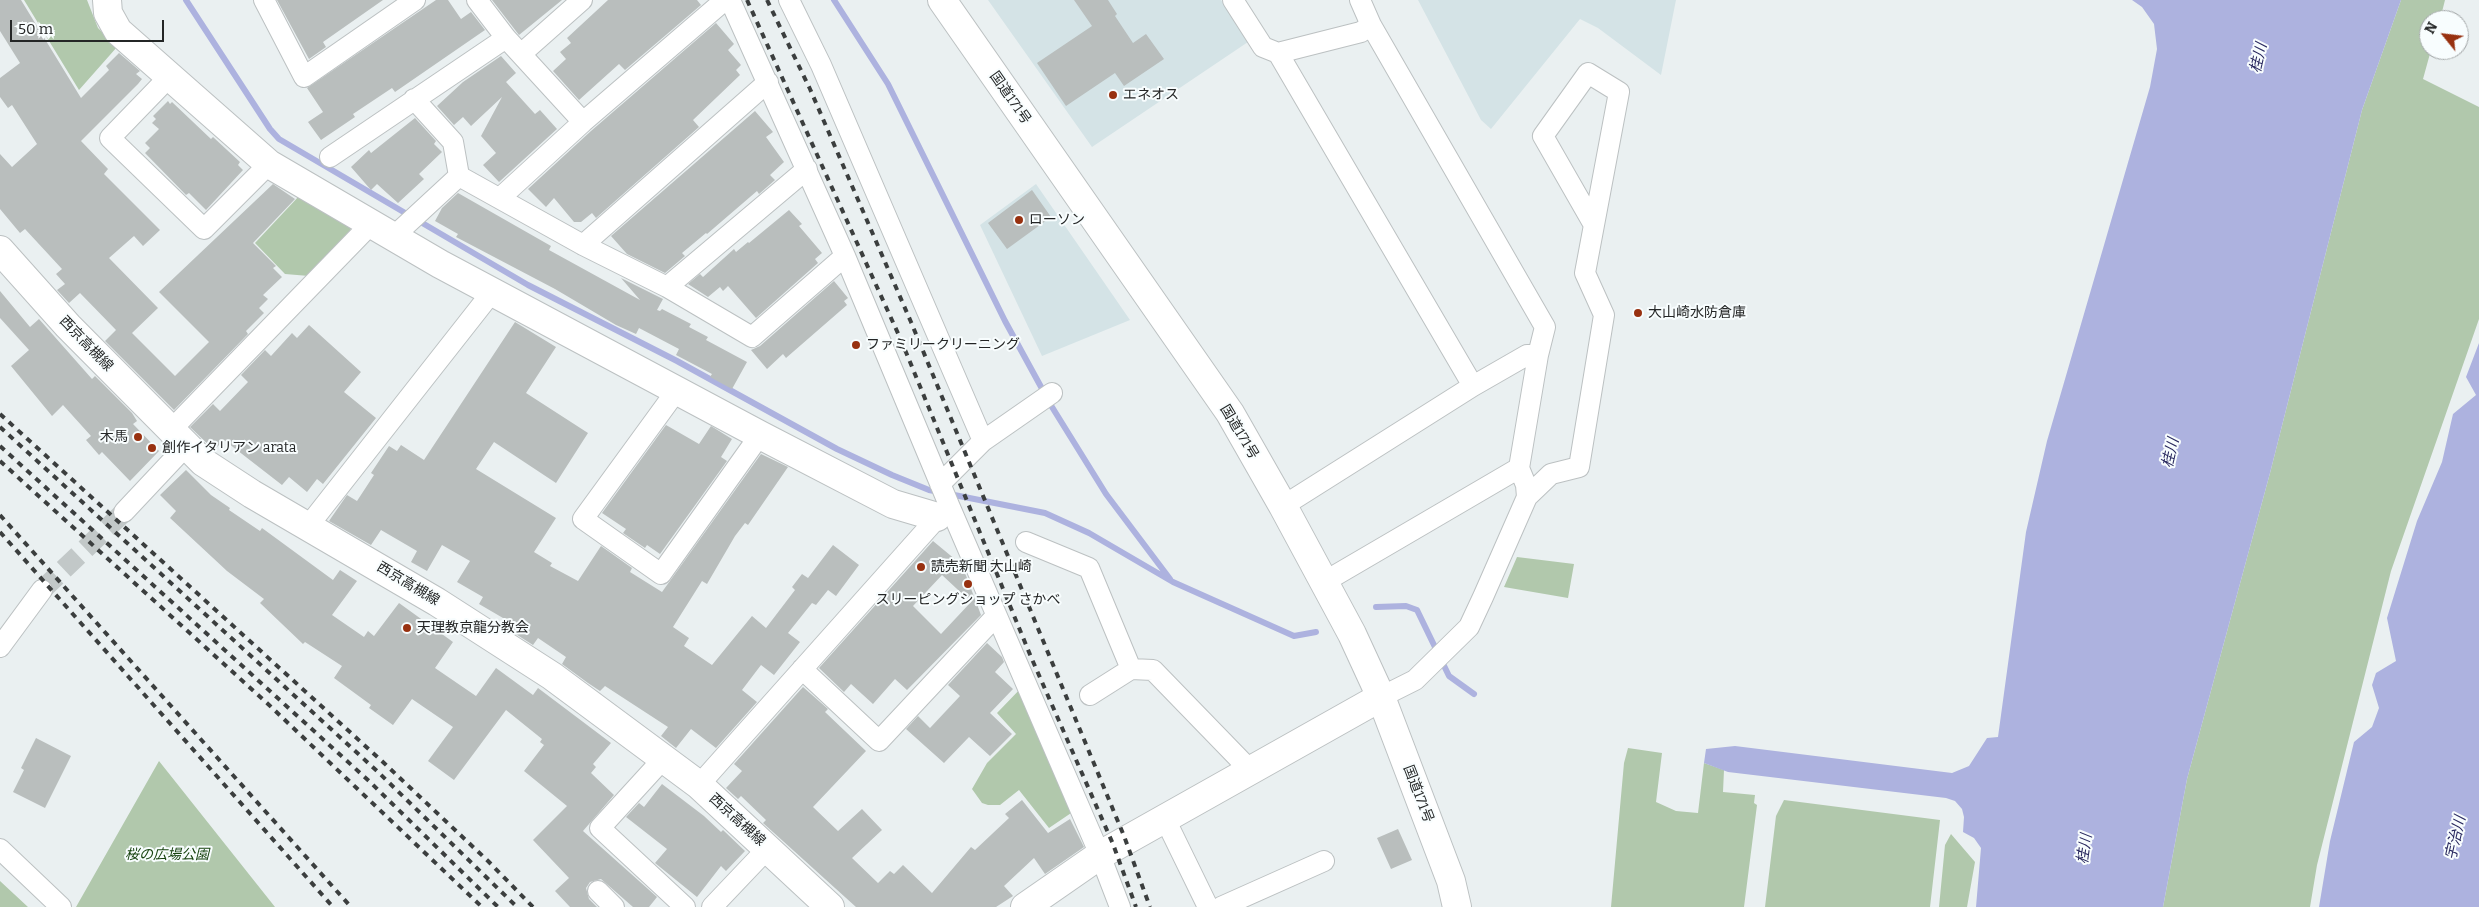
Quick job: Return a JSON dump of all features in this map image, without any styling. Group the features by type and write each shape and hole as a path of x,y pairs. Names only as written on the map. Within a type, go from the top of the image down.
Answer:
{"main road":[{"path":"108,0 108,14 118,31 269,164 397,225 492,292 893,504 943,511"},
{"name":"国道171号","path":"942,0 1230,413 1324,582 1381,697 1451,881 1457,907"},
{"name":"西京高槻線","path":"0,250 68,326 178,439 203,462 221,475 309,525 437,602 528,660 699,785 830,907"},
{"path":"1025,907 1100,855 1381,697"}],"street":[{"path":"264,0 304,77 415,0"},
{"path":"477,0 506,38 583,122"},
{"path":"521,54 582,0"},
{"path":"500,198 583,122 725,0"},
{"path":"730,0 845,256 940,484 943,511 996,616 1100,855 1120,907"},
{"path":"789,0 821,65 983,441"},
{"path":"1233,0 1263,47 1278,53 1361,32 1371,25"},
{"path":"1360,0 1371,25 1545,327 1538,355 1519,468 1526,485 1527,497"},
{"path":"330,157 506,38"},
{"path":"1278,53 1473,386"},
{"path":"1381,697 1415,680 1469,627 1527,497 1551,474 1579,467 1604,316 1585,273 1619,92 1588,73 1543,136 1594,225"},
{"path":"168,77 110,138 204,229 269,164"},
{"path":"583,245 768,82"},
{"path":"414,99 453,142 459,176"},
{"path":"667,287 807,169"},
{"path":"459,176 583,245 667,287 752,338 845,256"},
{"path":"124,512 178,439 397,225 459,176"},
{"path":"309,525 492,292"},
{"path":"1282,506 1473,386 1527,355 1538,355"},
{"path":"677,390 584,519 660,574 760,435"},
{"path":"940,484 983,441 1052,393"},
{"path":"1324,582 1519,468"},
{"path":"699,785 943,511"},
{"path":"1026,542 1089,568 1131,669"},
{"path":"0,647 42,590"},
{"path":"802,669 879,741 996,616"},
{"path":"1090,695 1131,669 1154,670 1251,771"},
{"path":"664,758 600,828 685,907"},
{"path":"1165,818 1208,907"},
{"path":"712,907 768,848"},
{"path":"0,849 61,907"},
{"path":"1221,907 1324,861"},
{"path":"598,891 614,907"}],"shaded area":[{"name":"エネオス","path":"988,0 1221,0 1248,42 1092,147"},
{"path":"1418,0 1676,0 1661,75 1598,28 1580,19 1491,129 1481,120"},
{"path":"1036,184 1130,320 1042,356 980,225"}],"green space":[{"path":"24,0 87,0 98,28 117,47 79,90"},
{"path":"2401,0 2445,0 2442,10 2419,10 2419,60 2428,60 2423,79 2479,107 2479,319 2391,571 2317,865 2310,907 2163,907 2187,779 2270,473 2362,110"},
{"path":"300,195 349,223 351,233 309,276 285,274 255,243"},
{"path":"1517,557 1574,564 1568,598 1504,587"},
{"path":"1024,685 1077,809 1049,828 1019,790 1000,805 988,805 982,803 972,789 987,763 1016,734 997,713"},
{"path":"1628,748 1662,753 1656,802 1676,811 1698,813 1704,763 1724,770 1723,792 1755,795 1754,803 1757,805 1744,907 1611,907 1624,763"},
{"name":"桜の広場公園","path":"159,761 275,907 76,907"},
{"path":"1784,800 1940,820 1930,907 1765,907 1776,816"},
{"path":"1951,834 1975,862 1967,907 1939,907 1945,845"},
{"path":"0,881 28,907 0,907"}],"water":[{"name":"桂川","path":"2132,0 2401,0 2362,110 2270,473 2187,779 2163,907 1976,907 1981,848 1974,838 1963,832 1964,817 1962,809 1955,801 1946,798 1728,772 1704,763 1706,749 1735,746 1952,773 1969,766 1987,738 1998,737 2026,532 2047,441 2150,87 2157,49 2154,24 2142,7"},
{"name":"宇治川","path":"2479,343 2479,907 2319,907 2330,841 2354,742 2372,727 2379,708 2372,685 2376,673 2396,661 2387,618 2417,521 2442,462 2453,414 2476,395 2466,377"}],"building":[{"path":"0,0 21,0 81,98 109,70 106,66 119,53 140,71 136,74 142,79 138,84 81,141 108,169 104,174 160,230 143,246 134,236 109,258 158,308 132,333 175,376 209,342 159,292 273,184 295,199 253,243 276,266 273,268 282,277 263,295 268,299 259,308 264,313 246,331 248,334 174,410 105,341 116,330 80,293 69,303 57,290 65,284 56,274 62,269 25,229 20,233 0,209 0,154 12,167 37,144 12,105 8,108 0,97 0,78 20,63 0,31"},
{"path":"277,0 383,0 323,42 326,47 309,59"},
{"path":"436,0 448,0 461,19 471,12 485,30 395,92 392,88 353,114 355,117 321,140 308,122 323,112 307,88"},
{"path":"492,0 562,0 519,35"},
{"path":"608,0 697,0 701,5 625,70 619,64 579,100 553,71 566,59 560,52 571,43 567,38"},
{"path":"1074,0 1108,0 1117,14 1115,16 1133,43 1146,34 1164,59 1124,86 1115,73 1066,106 1037,63 1092,26"},
{"path":"716,23 734,44 728,50 741,65 736,70 740,75 693,120 699,127 596,218 592,213 581,222 574,222 554,198 546,207 528,189 591,131"},
{"path":"501,56 516,73 506,82 535,114 540,110 557,129 499,182 483,165 496,153 481,136 502,97 471,126 463,117 454,125 437,106 463,82"},
{"path":"168,101 170,104 172,102 211,139 213,137 240,162 238,165 243,170 206,210 189,193 186,195 145,153 150,148 145,143 159,129 152,123 156,119 153,116"},
{"path":"755,111 773,132 766,137 784,162 770,175 775,180 759,194 757,191 682,253 685,256 665,273 627,254 611,236"},
{"path":"415,118 436,141 434,144 442,152 419,174 424,179 398,203 377,184 371,190 351,167 369,150 371,153"},
{"name":"ローソン","path":"1032,190 1051,217 1007,249 988,223"},
{"path":"458,193 551,246 549,250 640,300 621,278 663,299 657,310 660,311 662,309 691,324 689,327 708,337 706,340 747,362 732,389 710,377 712,374 676,355 679,349 639,328 636,334 616,325 555,289 456,237 458,234 435,221 442,208"},
{"path":"789,210 802,224 799,226 822,253 815,259 818,263 756,318 728,286 723,291 720,287 708,297 688,284 700,274 703,277 734,249 736,252 749,243"},
{"path":"834,281 848,298 844,301 847,305 786,358 783,354 767,369 751,350 760,346"},
{"path":"0,291 30,327 39,319 92,379 95,376 132,413 137,421 133,424 159,451 130,481 102,452 99,455 86,440 91,436 63,405 52,416 11,366 29,350 0,318"},
{"path":"515,322 556,347 526,393 588,433 556,483 494,442 476,469 556,518 534,552 552,563 550,566 578,581 601,546 632,568 630,572 662,592 761,454 788,467 748,525 745,523 735,536 707,584 702,581 673,627 689,638 684,646 712,665 752,616 766,628 795,590 792,587 802,574 808,578 833,545 859,565 836,596 828,590 816,605 812,603 788,633 800,642 774,675 761,665 742,690 757,702 716,748 691,729 676,748 661,736 668,727 605,686 600,691 588,683 562,664 566,657 538,638 533,645 511,631 515,625 479,604 483,597 457,582 470,561 442,545 427,571 411,562 417,551 381,530 371,545 329,521 347,495 357,501 374,475 371,473 389,446 397,451 401,445 424,460"},
{"path":"309,325 361,372 344,392 376,418 323,484 317,479 307,492 289,477 282,485 224,440 214,450 190,427 213,404 220,411 248,382 241,375 265,350 271,356 292,333 297,338"},
{"path":"666,425 699,444 711,426 732,439 721,457 727,461 660,554 647,545 645,548 623,533 626,529 602,513"},
{"path":"186,470 211,495 230,508 229,510 260,531 262,528 333,580 340,570 357,581 332,615 364,637 368,631 374,636 399,603 453,642 435,668 476,696 496,668 533,695 538,688 611,743 593,764 596,767 591,773 614,795 583,831 657,897 649,907 633,907 601,879 590,882 586,888 589,899 597,907 570,907 555,891 569,878 533,840 567,806 524,771 544,745 540,742 542,739 506,710 454,780 428,761 453,727 412,699 393,725 369,708 371,705 334,678 342,666 305,642 303,644 260,603 264,599 227,571 170,518 176,511 160,495"},
{"path":"933,541 962,565 981,615 907,690 895,679 873,704 851,684 844,692 819,668","holes":["942,575 971,602 941,634 913,606"]},
{"path":"987,643 1002,657 1004,662 995,672 1013,689 990,713 1012,734 990,756 969,737 944,763 906,729 918,716 930,728 960,696 948,685"},
{"path":"803,687 828,709 825,712 866,751 813,807 838,831 862,809 882,830 852,858 878,883 890,871 894,874 903,865 932,893 971,847 975,850 1009,818 1005,814 1022,800 1048,833 1070,819 1084,847 1045,874 1034,858 1004,886 1013,896 996,907 856,907 763,823 766,820 741,796 738,799 726,788 742,771 734,764"},
{"path":"36,738 71,756 45,808 13,792 24,770 21,768"},
{"path":"662,784 704,816 721,832 723,830 745,851 726,871 721,866 697,897 655,863 667,849 626,817 639,803 644,807"},
{"path":"1398,829 1412,860 1391,869 1377,838"}],"waterway":[{"path":"186,0 270,129 279,139 528,285 677,361 837,449 892,475 929,490 1045,513 1089,533 1173,582 1294,636 1316,632"},
{"path":"834,0 888,84 1005,321 1052,407 1106,494 1170,579"},
{"path":"1376,607 1406,606 1417,610 1449,676 1474,694"}],"tunnel":[{"path":"42,590 124,512"}],"railway":[{"path":"747,0 901,340 1031,657 1113,844 1136,907"},
{"path":"767,0 810,89 911,322 1124,836 1150,907"},
{"path":"0,414 384,763 488,861 533,907"},
{"path":"0,427 377,771 517,907"},
{"path":"0,446 369,781 498,907"},
{"path":"0,461 268,704 482,907"},
{"path":"0,515 351,907"},
{"path":"0,532 333,907"}],"place":[{"name":"エネオス","path":"1113,95"},
{"name":"ローソン","path":"1019,220"},
{"name":"大山崎水防倉庫","path":"1638,313"},
{"name":"ファミリークリーニング","path":"856,345"},
{"name":"木馬","path":"138,437"},
{"name":"創作イタリアン arata","path":"152,448"},
{"name":"読売新聞 大山崎","path":"921,567"},
{"name":"スリーピングショップ さかべ","path":"968,584"},
{"name":"天理教京龍分教会","path":"407,628"}]}
